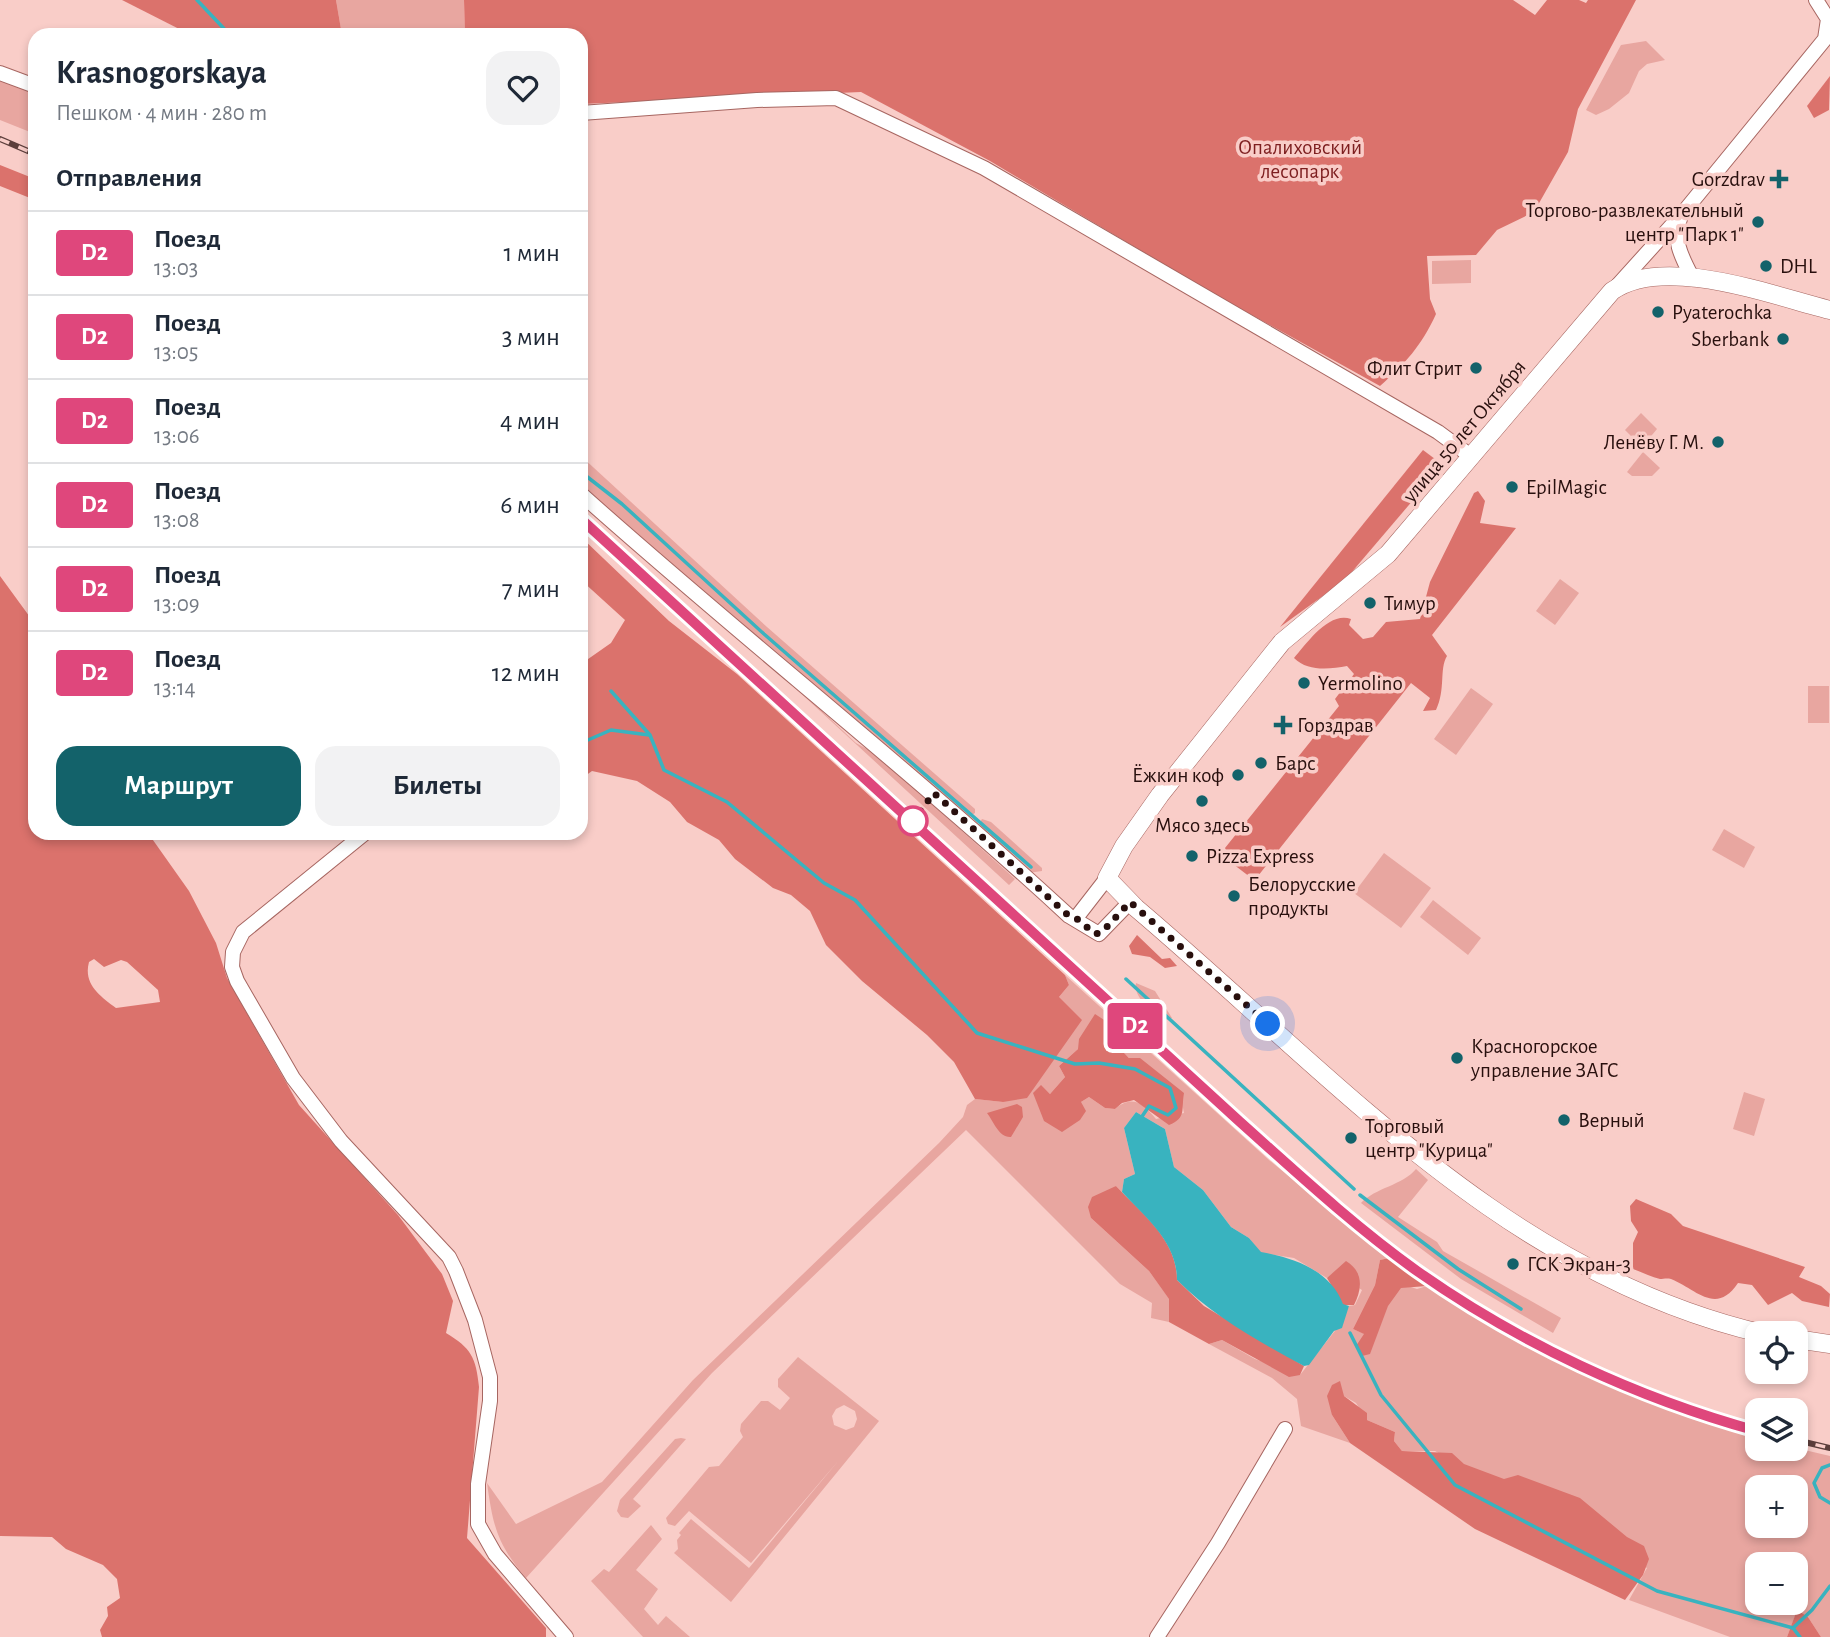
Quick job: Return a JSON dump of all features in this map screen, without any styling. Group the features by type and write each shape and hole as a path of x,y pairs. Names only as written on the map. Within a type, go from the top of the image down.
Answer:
{"street":[{"name":"улица 50 лет Октября","path":"1107,878 1124,846 1160,795 1282,642 1370,573 1682,214 1825,39 1828,19 1816,0"},
{"path":"0,73 28,83"},
{"path":"588,112 757,100 836,98 984,168 1438,432 1472,457"},
{"path":"1682,214 1677,225 1677,241 1692,277"},
{"path":"1612,292 1638,280 1692,277 1830,310"},
{"path":"588,500 753,643 896,761 1069,916 1099,934 1130,902"},
{"path":"356,840 243,932 236,944 232,967 237,981 276,1050 314,1108 449,1257 475,1320 490,1377 490,1401 478,1484 478,1524 495,1555 566,1637"},
{"path":"1076,918 1107,878 1130,902 1388,1129 1479,1203 1613,1283 1699,1317 1745,1329"},
{"path":"1808,1341 1830,1344"},
{"path":"1157,1637 1218,1544 1285,1429"}],"shaded area":[{"path":"336,0 464,0 465,28 341,28"},
{"path":"1646,41 1665,60 1647,64 1639,71 1629,93 1609,109 1596,115 1586,110 1621,45"},
{"path":"0,77 28,87 28,131 0,120"},
{"path":"1471,260 1471,283 1432,284 1432,261"},
{"path":"1641,413 1657,429 1642,447 1625,430"},
{"path":"1643,452 1660,468 1652,476 1632,476 1627,472"},
{"path":"588,462 767,627 975,809 975,813 969,817 588,492"},
{"path":"1560,579 1579,593 1555,625 1536,611"},
{"path":"781,675 856,743 878,755 1015,879 1009,885"},
{"path":"1808,686 1829,686 1829,723 1808,723"},
{"path":"1471,688 1493,704 1456,755 1434,739"},
{"path":"982,819 991,822 1042,868 1042,871 1028,873 981,829 979,824"},
{"path":"1724,829 1755,847 1744,868 1712,850"},
{"path":"1384,853 1431,888 1401,928 1354,893"},
{"path":"1433,900 1481,938 1468,955 1420,917"},
{"path":"1065,975 1269,1160 1389,1258 1380,1260 1375,1285 1353,1329 1365,1334 1362,1356 1395,1282 1417,1289 1427,1286 1506,1333 1587,1374 1670,1409 1745,1434 1745,1461 1808,1461 1808,1451 1830,1456 1830,1637 1821,1637 1804,1615 1808,1615 1808,1552 1745,1552 1745,1615 1795,1615 1787,1637 1730,1637 1629,1600 1647,1568 1435,1451 1402,1451 1394,1441 1395,1432 1367,1420 1356,1403 1344,1396 1332,1415 1350,1443 1301,1426 1297,1399 1272,1378 1209,1344 1222,1340 1255,1359 1300,1375 1342,1322 1349,1306 1355,1305 1362,1290 1334,1273 1327,1278 1294,1258 1261,1253 1249,1238 1231,1227 1203,1190 1174,1167 1165,1129 1136,1112 1124,1128 1135,1174 1124,1179 1122,1192 1116,1186 1091,1218 1149,1271 1170,1300 1169,1322 1151,1318 1152,1303 1120,1284 966,1130 712,1373 526,1578 502,1544 487,1483 516,1524 602,1482 693,1380 939,1143 963,1117 967,1105 975,1099 1003,1102 1059,997 1069,985","holes":["1078,1049 1121,1051 1182,1103 1184,1113 1156,1119 1137,1103 1127,1102 1115,1109 1105,1108 1089,1097 1081,1102 1034,1093 1041,1086 1050,1094 1065,1077 1059,1066"]},
{"path":"1136,983 1155,991 1172,1018 1165,1020 1145,1004 1138,994"},
{"path":"1744,1092 1765,1099 1754,1136 1733,1129"},
{"path":"1416,1169 1428,1180 1398,1217 1437,1242 1443,1251 1561,1318 1553,1333 1461,1279 1361,1203 1404,1179"},
{"path":"798,1357 879,1421 731,1602 674,1553 678,1549 677,1540 681,1535 679,1533 691,1519 749,1568 839,1460 751,1563 689,1511 675,1526 668,1524 666,1518 709,1467 719,1466 743,1437 741,1424 761,1401 768,1401 780,1410 790,1398 778,1387 778,1379","holes":["844,1405 855,1411 857,1419 854,1427 846,1430 834,1425 832,1416 836,1409"]},
{"path":"675,1439 686,1439 633,1499 641,1506 628,1518 621,1517 617,1511 620,1500"},
{"path":"651,1525 662,1539 636,1570 658,1589 644,1609 658,1625 666,1616 690,1637 643,1637 591,1581 604,1569 609,1572"}],"green space":[{"path":"122,0 336,0 341,28 177,28"},
{"name":"Опалиховский лесопарк","path":"464,0 1513,0 1535,15 1547,0 1579,0 1586,3 1588,0 1636,0 1578,109 1568,152 1534,212 1497,230 1476,255 1427,256 1430,299 1436,314 1412,353 1380,386 1214,294 990,161 861,92 588,104 588,28 465,28"},
{"path":"1830,76 1829,110 1814,118 1807,106"},
{"path":"0,165 28,176 28,197 0,186"},
{"path":"1423,450 1443,465 1345,580 1280,627"},
{"path":"1478,491 1485,501 1480,523 1516,528 1432,635 1447,656 1436,710 1423,711 1430,698 1411,683 1258,876 1250,877 1233,864 1225,848 1339,706 1335,699 1354,674 1347,666 1312,667 1294,658 1319,630 1335,620 1351,619 1349,625 1363,639 1373,637 1386,622 1420,619 1430,582 1474,493"},
{"path":"588,544 669,621 737,674 1065,975 1069,985 1059,997 1082,1020 1027,1098 1003,1102 975,1099 954,1062 927,1035 862,981 826,945 810,911 791,895 773,888 735,859 719,840 687,822 670,802 637,781 592,771 588,774 588,659 611,643 625,620 588,586"},
{"path":"0,576 28,614 28,840 153,840 189,891 216,943 227,978 299,1105 398,1215 442,1274 453,1301 446,1333 471,1354 479,1387 467,1538 546,1628 546,1637 102,1637 100,1630 108,1616 107,1607 120,1598 117,1579 103,1565 66,1549 52,1537 0,1536","holes":["94,959 104,967 121,960 127,962 158,990 160,1002 116,1008 94,989 88,977 89,962"]},
{"path":"1137,935 1162,959 1170,958 1177,966 1165,968 1150,957 1132,954 1129,946"},
{"path":"1095,1014 1121,1031 1122,1051 1129,1058 1140,1058 1184,1093 1179,1119 1169,1125 1134,1100 1122,1103 1115,1109 1105,1108 1089,1097 1081,1102 1086,1111 1080,1120 1062,1132 1044,1121 1033,1093 1041,1085 1050,1094 1065,1077 1059,1066 1078,1049 1079,1039"},
{"path":"1017,1104 1022,1107 1023,1117 1011,1137 1007,1137 1000,1132 987,1113"},
{"path":"1116,1186 1147,1217 1165,1240 1175,1265 1177,1280 1204,1306 1304,1366 1300,1375 1289,1377 1222,1340 1209,1344 1169,1322 1169,1299 1149,1271 1091,1218 1088,1207 1092,1197"},
{"path":"1636,1199 1671,1214 1683,1226 1805,1267 1799,1277 1821,1286 1830,1294 1829,1307 1802,1301 1792,1293 1768,1305 1752,1285 1738,1283 1730,1293 1714,1299 1671,1279 1660,1279 1633,1269 1633,1243 1638,1232 1631,1221 1630,1206"},
{"path":"1389,1258 1427,1286 1401,1288 1388,1306 1370,1354 1362,1356 1356,1346 1364,1334 1353,1329 1375,1285 1380,1260"},
{"path":"1346,1261 1356,1270 1360,1281 1354,1305 1343,1305 1327,1278"},
{"path":"1340,1381 1344,1396 1367,1413 1367,1420 1395,1432 1394,1441 1402,1451 1452,1453 1464,1464 1504,1479 1518,1475 1580,1498 1627,1537 1644,1546 1649,1559 1643,1575 1625,1600 1475,1529 1350,1443 1332,1415 1327,1396 1332,1385"},
{"path":"1795,1615 1805,1615 1821,1637 1787,1637"}],"water":[{"path":"1136,1112 1165,1129 1174,1167 1203,1190 1231,1227 1249,1238 1261,1252 1298,1262 1320,1274 1337,1292 1343,1304 1349,1306 1342,1328 1334,1331 1309,1365 1304,1366 1237,1328 1206,1306 1177,1280 1176,1266 1166,1242 1122,1192 1124,1179 1135,1174 1124,1128"}],"waterway":[{"path":"197,0 223,28"},
{"path":"588,477 622,504 764,634 1031,867"},
{"path":"611,691 650,735 664,770 727,802 824,883 855,900 977,1033 1075,1064 1099,1063 1135,1069 1170,1088 1176,1108 1168,1115 1149,1106 1141,1118"},
{"path":"588,740 611,730 649,735"},
{"path":"1126,979 1354,1189"},
{"path":"1360,1195 1458,1269 1521,1309"},
{"path":"1350,1333 1381,1395 1455,1485 1657,1591 1793,1628"},
{"path":"1830,1465 1822,1468 1814,1483 1820,1497 1830,1503"},
{"path":"1793,1628 1812,1610 1830,1586"},
{"path":"1793,1628 1800,1637"}],"railway":[{"path":"0,139 28,151"},
{"path":"588,525 1258,1138 1396,1256 1496,1322 1580,1366 1668,1402 1745,1428"},
{"path":"1808,1443 1830,1448"}],"train":[{"name":"D2","path":"588,525 1239,1121 1343,1212 1417,1271 1563,1357 1678,1406 1745,1428"}],"place":[{"name":"Gorzdrav","path":"1779,179"},
{"name":"Торгово-развлекательный центр \"Парк 1\"","path":"1758,222"},
{"name":"DHL","path":"1766,266"},
{"name":"Pyaterochka","path":"1658,312"},
{"name":"Sberbank","path":"1783,339"},
{"name":"Флит Стрит","path":"1476,368"},
{"name":"Ленёву Г. М.","path":"1718,442"},
{"name":"EpilMagic","path":"1512,487"},
{"name":"Тимур","path":"1370,603"},
{"name":"Yermolino","path":"1304,683"},
{"name":"Горздрав","path":"1283,725"},
{"name":"Барс","path":"1261,763"},
{"name":"Ёжкин коф","path":"1238,775"},
{"name":"Мясо здесь","path":"1202,801"},
{"name":"Pizza Express","path":"1192,856"},
{"name":"Белорусские продукты","path":"1234,896"},
{"name":"Красногорское управление ЗАГС","path":"1457,1058"},
{"name":"Верный","path":"1564,1120"},
{"name":"Торговый центр \"Курица\"","path":"1351,1138"},
{"name":"ГСК Экран-3","path":"1513,1264"}],"route":[{"path":"913,821 934,793 1069,916 1076,918 1095,934 1102,932 1130,902 1268,1024"}]}
